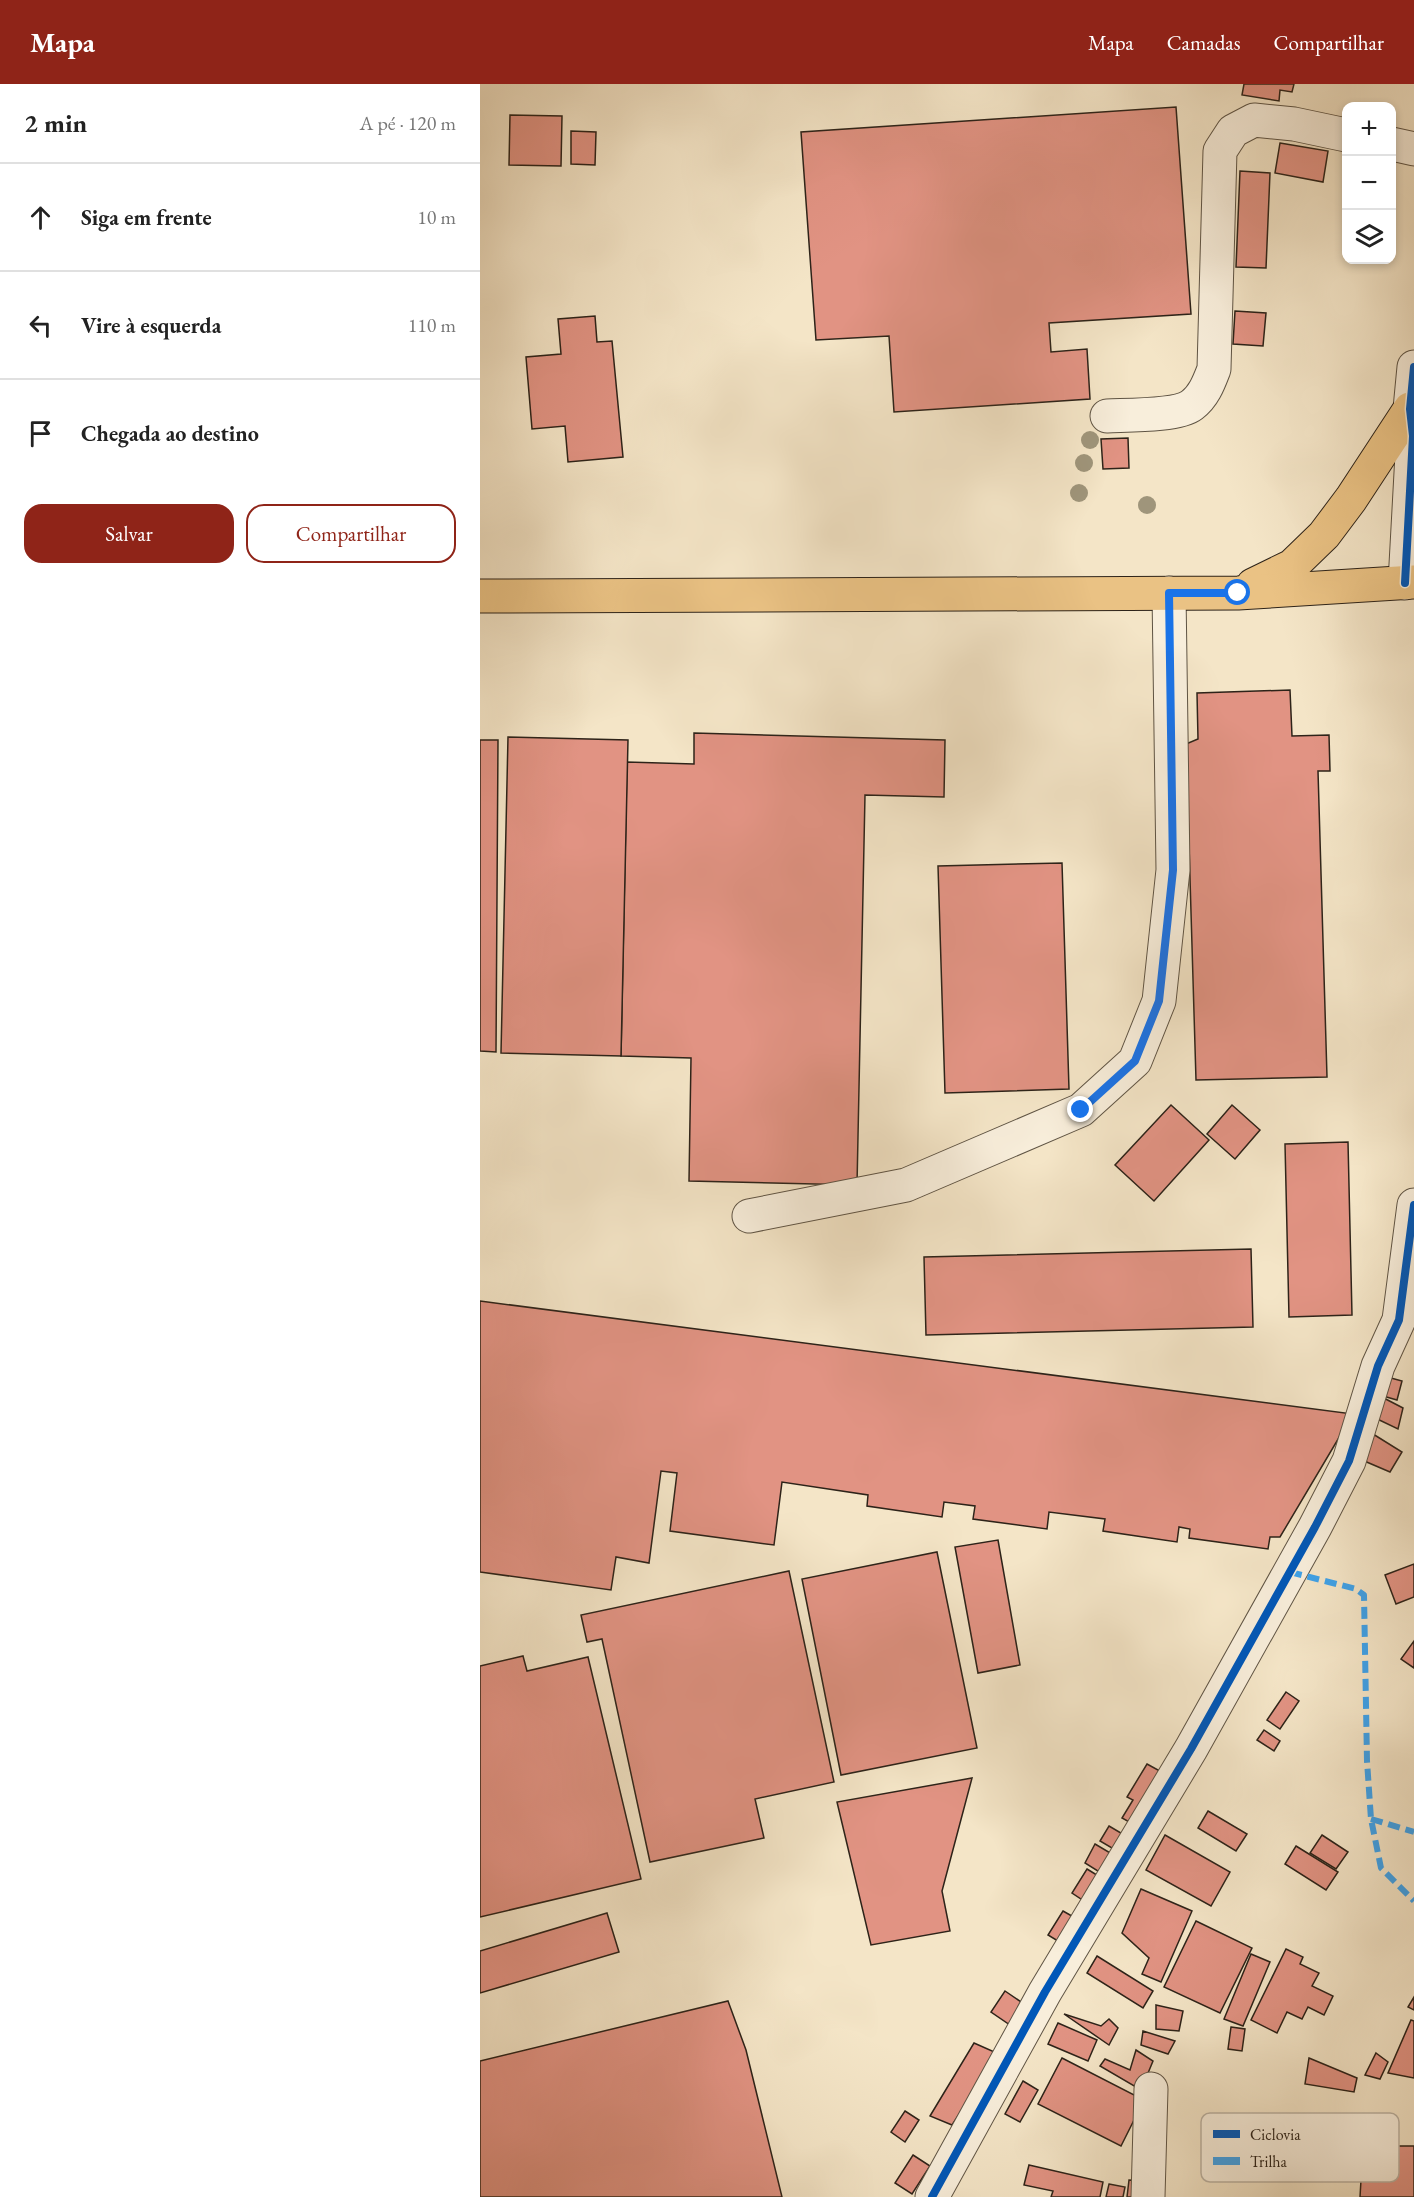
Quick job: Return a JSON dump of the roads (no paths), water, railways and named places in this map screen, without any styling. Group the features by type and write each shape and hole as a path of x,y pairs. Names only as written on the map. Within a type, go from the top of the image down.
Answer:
{"main road":[{"path":"1238,593 1292,566 1324,535 1351,499 1412,428"},
{"path":"480,596 1238,593 1409,582"}],"street":[{"path":"1107,416 1177,412 1191,406 1206,390 1214,369 1220,151 1233,131 1254,120 1294,124 1342,134"},
{"path":"1396,145 1414,149"},
{"path":"1409,582 1414,367"},
{"path":"749,1216 906,1185 1081,1110 1135,1061 1159,1001 1173,870 1169,593"},
{"path":"932,2197 1045,1992 1191,1749 1316,1527 1349,1461 1378,1366 1399,1320 1414,1205"},
{"path":"1148,2197 1151,2089"}]}
